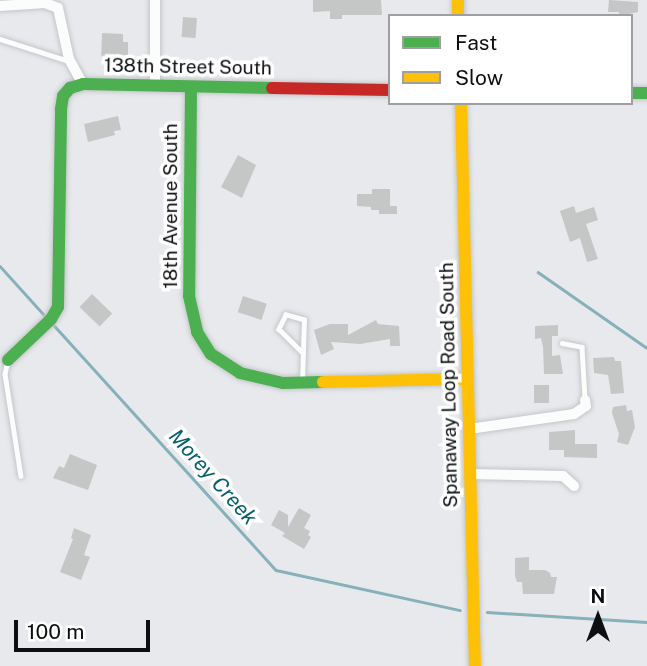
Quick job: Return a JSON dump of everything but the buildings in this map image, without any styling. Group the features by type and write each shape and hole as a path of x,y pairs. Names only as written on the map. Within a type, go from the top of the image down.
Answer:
{"street":[{"path":"155,0 155,85"},
{"name":"138th Street South","path":"0,6 45,3 58,8 70,62 83,84 388,90"},
{"path":"8,360 51,320 58,307 61,109 68,90 83,84"},
{"name":"18th Avenue South","path":"191,87 189,296 197,332 218,360 256,378 302,383"},
{"name":"Spanaway Loop Road South","path":"461,105 475,666"},
{"path":"302,383 467,379"},
{"path":"469,429 575,414 586,406 585,400"},
{"path":"470,474 563,477 574,486"}],"lane":[{"path":"0,39 53,54 70,62"},
{"path":"302,383 303,353 304,320 296,315 286,315 279,329 303,353"},
{"path":"562,343 582,347 585,400"},
{"path":"8,360 6,381 21,476"}],"waterway":[{"name":"Morey Creek","path":"0,266 47,318"},
{"path":"538,272 647,348"},
{"name":"Morey Creek","path":"52,323 276,570 460,610"},
{"name":"Morey Creek","path":"487,612 647,622"}],"traffic: fast":[{"path":"8,360 51,319 58,307 61,109 63,96 70,88 83,84 272,88"},
{"path":"191,87 189,296 197,332 211,354 240,373 283,383 323,382"},
{"path":"633,93 647,93"}],"traffic: slow":[{"path":"458,0 458,14"},
{"path":"461,105 475,666"},
{"path":"323,382 467,379"}],"traffic: jam":[{"path":"272,88 388,90"}]}
